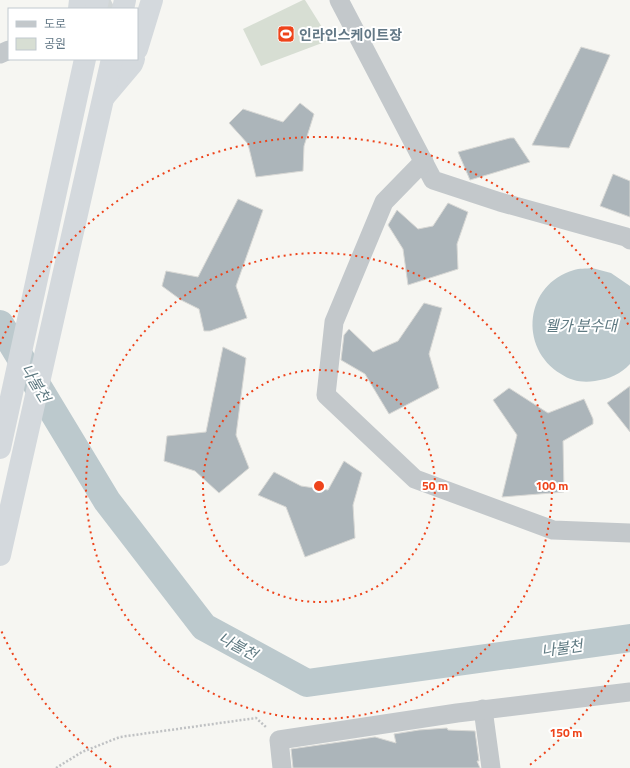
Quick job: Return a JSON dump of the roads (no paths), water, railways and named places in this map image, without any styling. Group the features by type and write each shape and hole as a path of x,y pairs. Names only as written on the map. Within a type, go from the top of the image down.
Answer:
{"highway":[{"path":"138,31 152,0"},
{"path":"0,555 103,99 124,60"},
{"path":"0,448 82,63"}],"street":[{"path":"339,0 433,180 500,202 630,240"},
{"path":"424,161 384,202 334,322 326,395 415,479 553,530 630,533"},
{"path":"282,768 279,740 483,709 630,692"},
{"path":"483,709 491,768"}],"water":[{"name":"웰가 분수대","path":"592,268 611,273 630,286 630,364 623,371 605,379 582,382 573,380 561,374 547,363 538,349 533,333 533,318 537,302 545,288 558,277 576,269"}],"waterway":[{"name":"나불천","path":"0,324 107,501 204,627 307,683 630,638"}],"tunnel":[{"path":"96,8 112,0"}],"place":[{"name":"인라인스케이트장","path":"286,34"}]}
